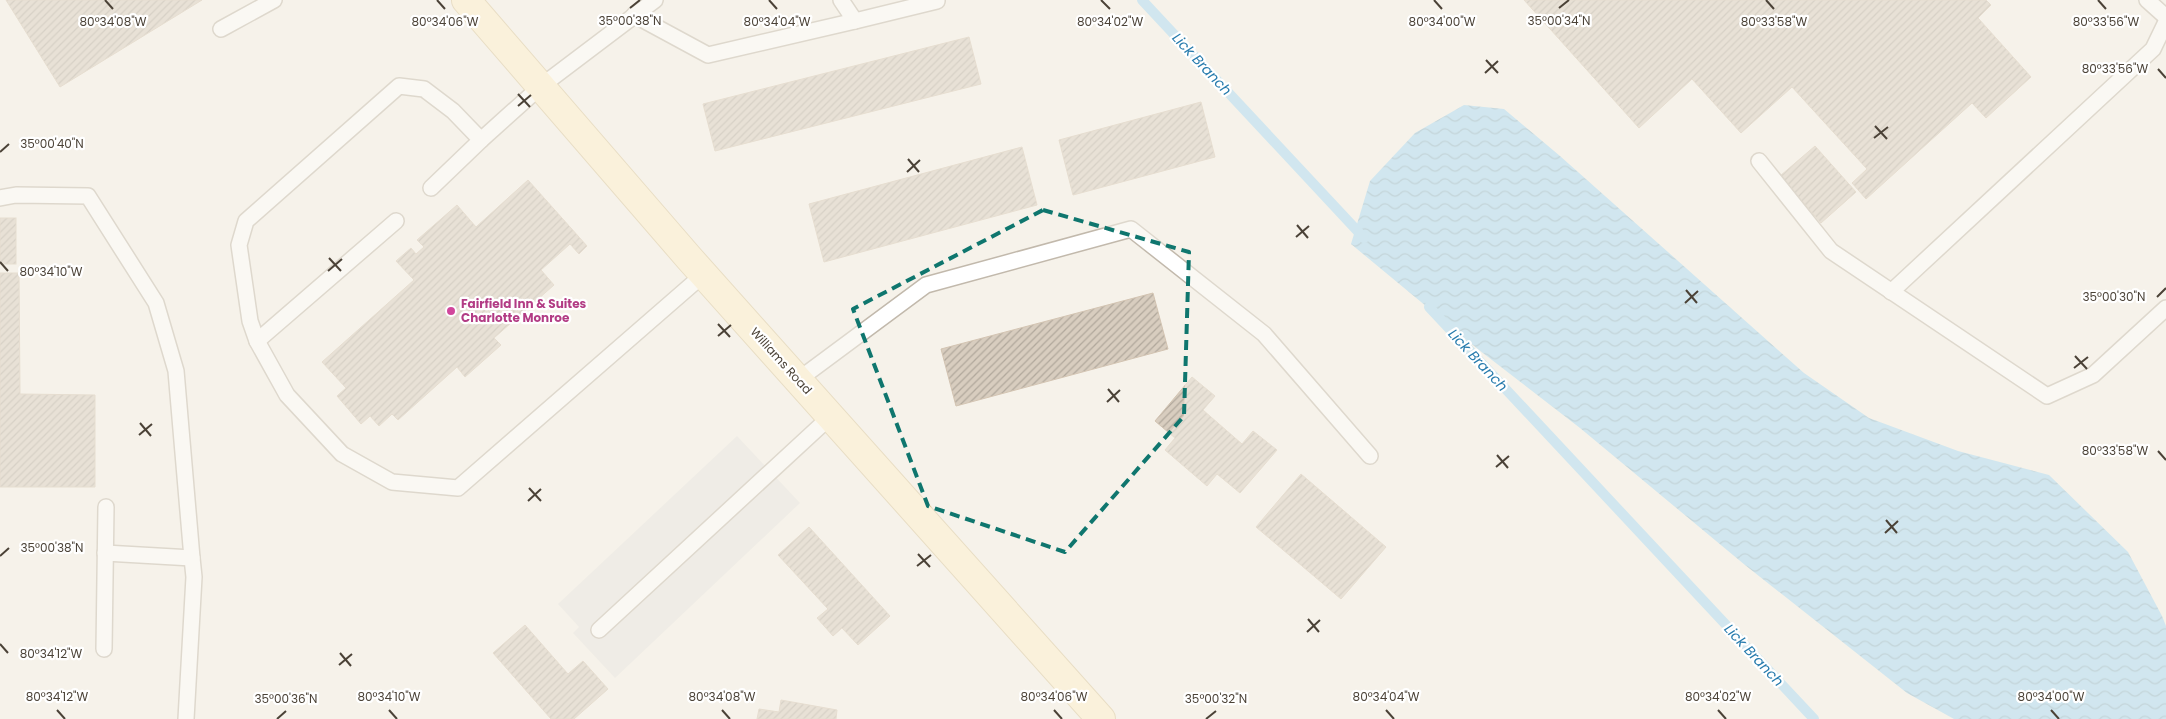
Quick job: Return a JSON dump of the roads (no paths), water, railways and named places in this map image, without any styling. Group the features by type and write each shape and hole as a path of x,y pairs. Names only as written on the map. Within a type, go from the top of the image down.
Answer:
{"street":[{"name":"Williams Road","path":"466,0 704,274 1101,719"}],"lane":[{"path":"221,29 274,0"},
{"path":"431,188 540,87 655,0"},
{"path":"841,0 855,21"},
{"path":"2147,0 2166,17"},
{"path":"634,15 708,55 937,1"},
{"path":"1891,292 2154,49 2166,22"},
{"path":"481,140 453,111 424,89 399,86 246,222 239,245 250,321 257,342 287,395 342,454 392,482 458,488 704,274"},
{"path":"1759,161 1830,251 2047,396 2093,375 2166,308"},
{"path":"0,198 16,195 88,196 156,303 176,370 194,577 186,719"},
{"path":"257,342 396,221"},
{"path":"798,380 926,285 1131,229 1264,334 1370,456"},
{"path":"599,630 831,416"},
{"path":"104,649 106,507"},
{"path":"106,553 192,558"}],"water":[{"path":"1464,105 1504,109 1560,156 1804,373 1869,418 1958,451 2049,475 2128,552 2162,616 2166,626 2166,719 1954,719 1907,693 1745,565 1580,428 1479,350 1351,244 1370,181 1415,133"}],"waterway":[{"name":"Lick Branch","path":"1142,0 1364,238"},
{"name":"Lick Branch","path":"1429,307 1814,719"}],"place":[{"name":"Fairfield Inn & Suites Charlotte Monroe","path":"451,311"}]}
